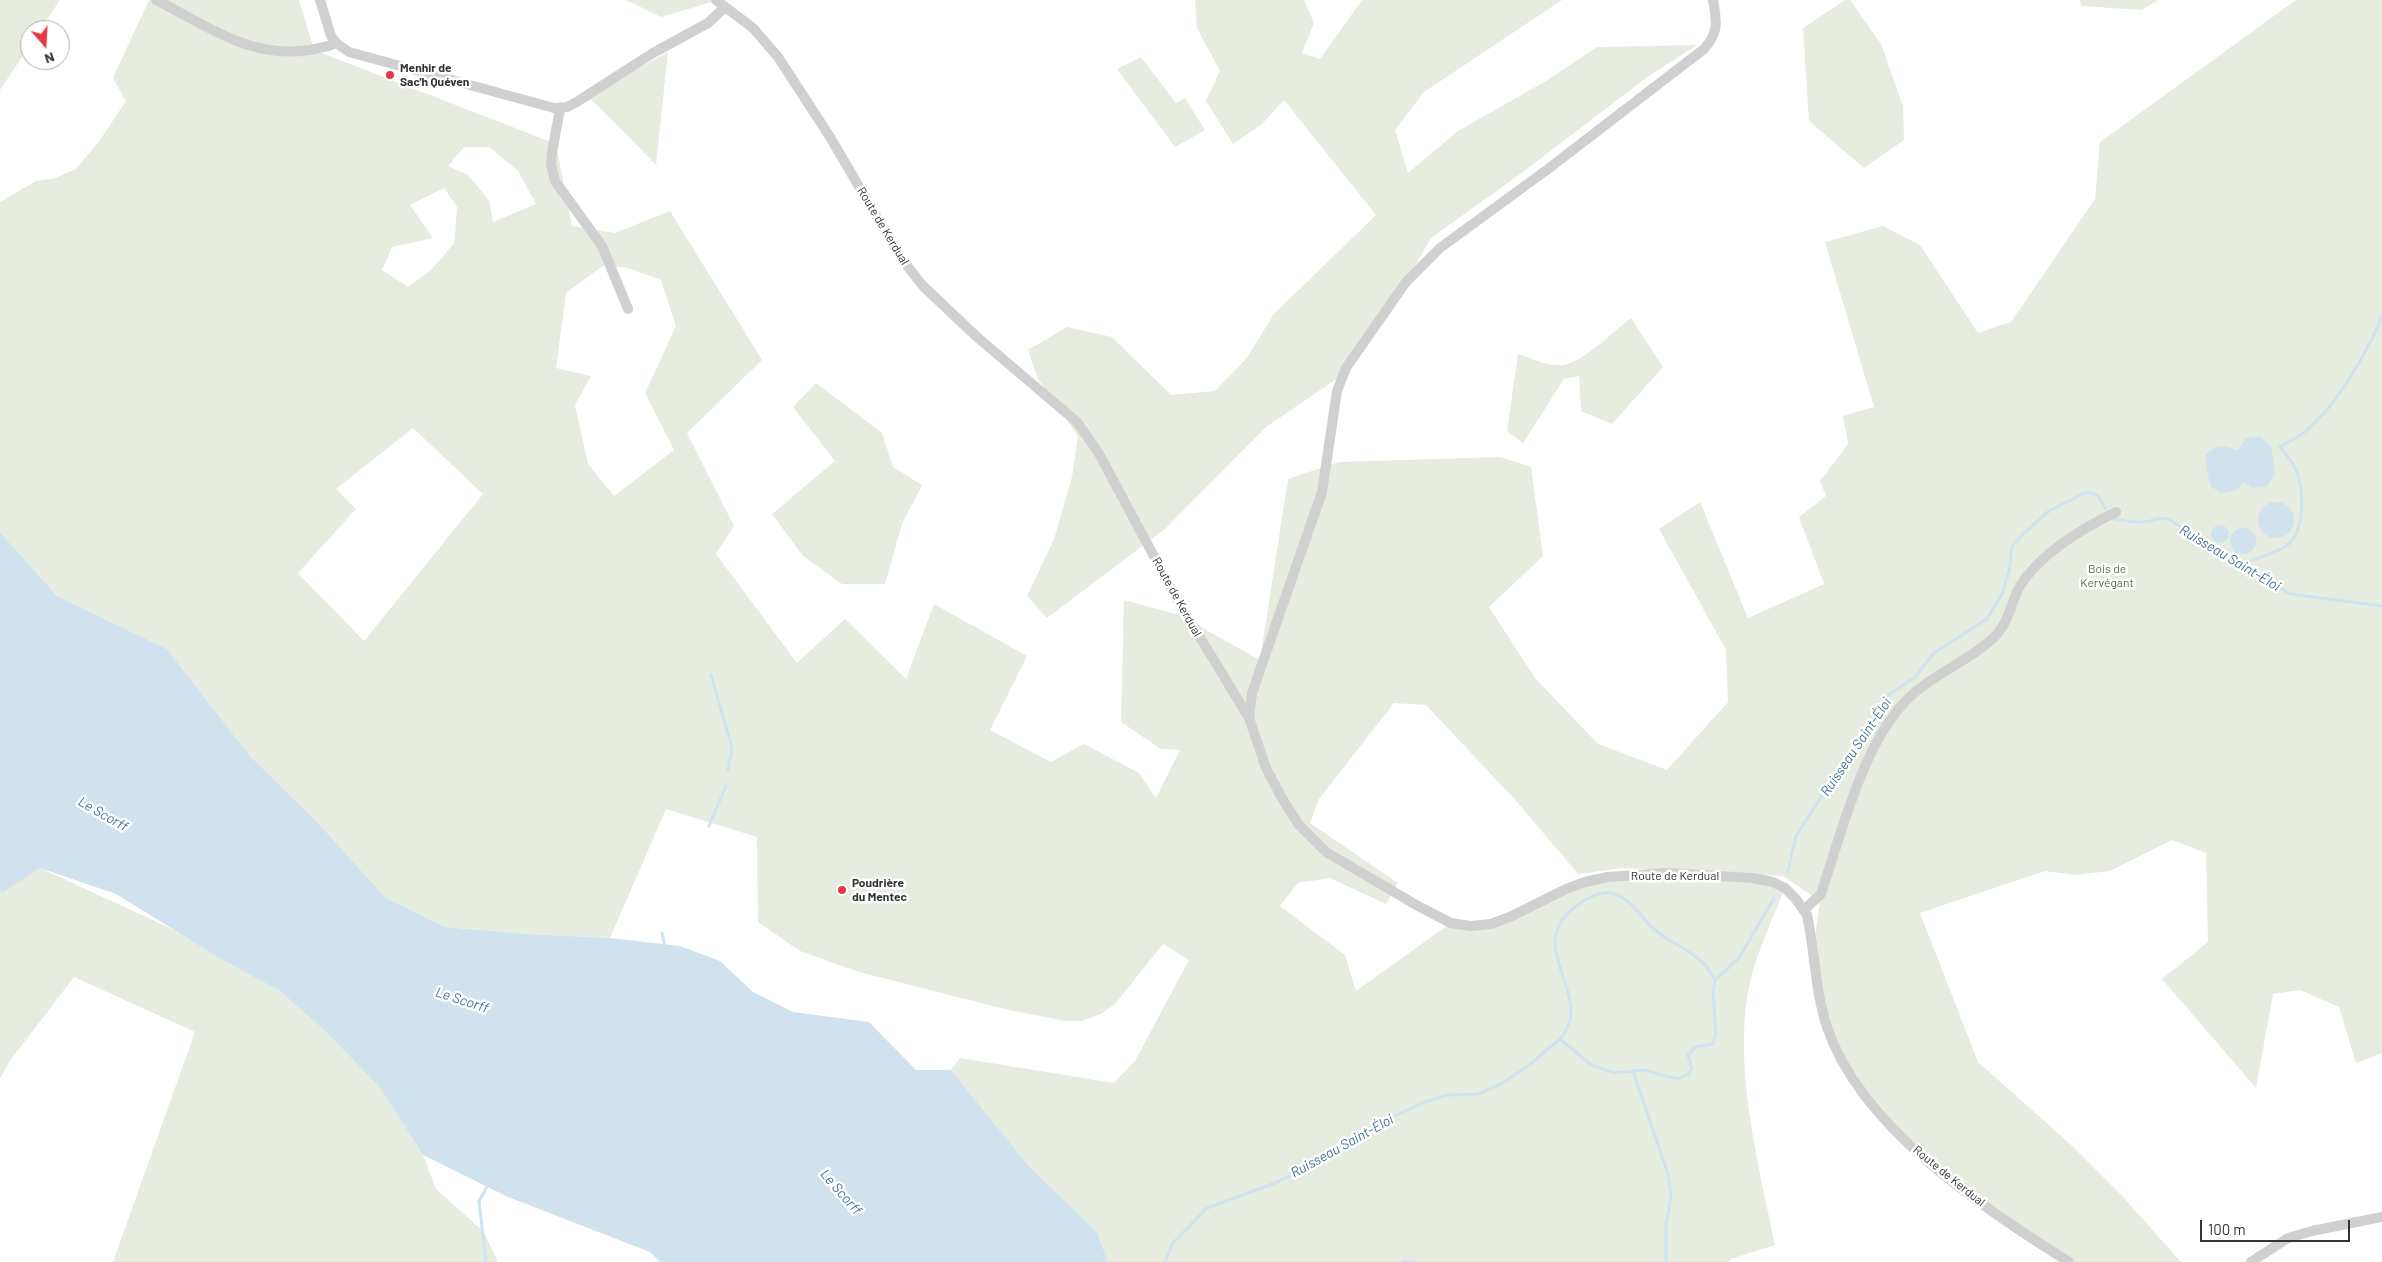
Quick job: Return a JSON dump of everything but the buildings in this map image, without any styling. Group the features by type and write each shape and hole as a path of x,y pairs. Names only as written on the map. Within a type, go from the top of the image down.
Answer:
{"street":[{"path":"156,0 236,41 262,50 288,53 329,47 336,43"},
{"path":"320,0 331,36 336,43 349,52 547,108 560,108 575,103 653,53 708,23 725,7"},
{"name":"Route de Kerdual","path":"716,0 753,28 778,57 830,137 901,258 923,286 977,337 1077,422 1098,452 1178,601 1248,718 1266,768 1299,825 1326,852 1418,906 1451,923 1470,926 1491,924 1512,916 1566,889 1608,877 1666,873 1752,878 1774,882 1785,888 1805,909 1825,1021 1835,1046 1854,1079 1903,1138 1940,1173 2017,1229 2069,1262"},
{"path":"1248,718 1252,694 1322,492 1337,391 1346,368 1406,282 1435,253 1704,49 1714,37 1717,26 1713,0"},
{"path":"560,108 551,164 555,181 602,246 628,309"},
{"path":"1805,909 1821,894 1866,761 1890,719 1913,694 1996,636 2009,617 2014,597 2021,584 2034,570 2067,540 2087,526 2116,512"},
{"path":"2251,1262 2288,1238 2312,1230 2382,1217"}],"green space":[{"path":"0,0 60,0 47,20 20,20 20,60 0,90"},
{"name":"Bois de Kervégant","path":"149,0 299,0 314,50 556,144 572,226 615,233 670,211 762,360 687,433 734,526 716,554 797,663 845,619 906,679 934,604 1027,656 990,730 1051,762 1084,744 1139,773 1156,798 1180,750 1161,749 1121,722 1124,600 1179,615 1260,660 1288,479 1339,462 1500,457 1531,467 1543,556 1489,607 1535,678 1598,744 1667,770 1728,702 1726,650 1659,529 1700,502 1748,618 1824,584 1799,517 1826,496 1820,481 1848,444 1843,416 1874,407 1825,242 1883,226 1920,245 1978,333 2011,322 2095,199 2100,142 2296,0 2382,0 2382,1053 2356,1063 2339,1007 2300,990 2273,994 2256,1088 2162,979 2208,942 2206,853 2172,840 2110,871 2075,875 2045,871 1920,913 1978,1062 2069,1143 2124,1198 2181,1262 2069,1262 1940,1173 1879,1111 1835,1046 1813,953 1820,901 1783,876 1622,868 1578,874 1518,803 1426,705 1394,703 1319,799 1310,823 1398,883 1386,904 1330,878 1298,883 1280,906 1345,955 1356,991 1451,923 1491,924 1608,877 1734,876 1785,888 1763,941 1752,974 1746,1007 1744,1040 1745,1075 1754,1144 1775,1245 1731,1259 1729,1262 1108,1262 1097,1232 1028,1165 951,1070 960,1058 1114,1083 1135,1061 1189,960 1163,944 1115,1004 1101,1014 1082,1021 1066,1021 1009,1010 859,972 800,951 758,922 757,837 666,809 610,938 527,934 445,927 386,898 318,823 250,756 167,649 57,596 0,532 0,202 36,181 55,178 76,169 100,140 126,101 113,78","holes":["464,147 489,147 518,171 536,204 493,222 489,200 468,175 448,166","444,188 457,207 454,243 432,269 408,287 382,270 392,247 433,238 410,205","604,265 628,268 661,280 676,326 645,393 674,450 614,496 588,464 575,405 591,376 556,368 566,293","413,428 483,494 364,641 298,573 356,509 336,489"]},
{"path":"626,0 719,0 661,17"},
{"path":"1195,0 1304,0 1314,23 1302,53 1320,59 1362,0 1562,0 1424,92 1395,130 1408,173 1458,131 1546,81 1597,47 1697,45 1646,78 1523,172 1431,238 1406,282 1341,376 1266,427 1165,529 1047,618 1027,596 1054,539 1072,477 1078,436 1038,379 1028,350 1067,327 1112,337 1171,395 1215,391 1246,359 1274,314 1376,215 1284,100 1261,125 1233,144 1206,101 1220,71 1197,28"},
{"path":"1845,0 1850,0 1881,44 1903,106 1904,140 1864,168 1809,121 1803,28"},
{"path":"2080,0 2158,0 2142,10 2081,6"},
{"path":"668,52 656,165 588,96"},
{"path":"1141,57 1176,103 1185,98 1205,130 1175,147 1117,69"},
{"path":"1631,318 1663,367 1612,424 1581,411 1579,376 1564,379 1523,443 1507,431 1518,354 1553,365 1572,363 1589,352"},
{"path":"816,383 882,433 893,467 922,485 902,524 885,584 842,584 803,556 772,514 835,461 793,407"},
{"path":"40,868 170,928 280,991 326,1032 380,1088 423,1155 436,1189 484,1232 498,1262 113,1262 195,1032 74,977 9,1062 0,1079 0,891 2,892"}],"water":[{"path":"2260,437 2271,446 2275,474 2267,486 2252,488 2243,482 2237,490 2221,493 2210,486 2205,456 2209,452 2220,446 2238,451 2246,438"},
{"path":"2276,502 2283,503 2289,507 2293,513 2293,527 2289,533 2283,537 2276,538 2269,537 2263,533 2259,527 2258,520 2259,513 2263,507 2269,503"},
{"path":"2220,525 2226,528 2229,534 2226,540 2220,543 2214,540 2211,534 2214,528"},
{"path":"2243,528 2252,532 2256,541 2252,550 2243,554 2234,550 2230,541 2234,532"},
{"name":"Le Scorff","path":"0,532 57,596 167,649 250,756 318,823 386,898 445,927 527,934 610,938 680,946 720,961 753,992 793,1012 869,1022 916,1070 951,1070 1028,1165 1097,1232 1108,1262 660,1262 650,1252 508,1197 423,1155 380,1088 326,1032 280,991 218,957 116,894 40,868 2,893 0,891"}],"waterway":[{"path":"2243,564 2271,554 2293,540 2300,520 2302,496 2298,474 2293,463 2280,447 2315,423 2338,396 2358,364 2382,317"},
{"name":"Ruisseau Saint-Éloi","path":"1788,871 1796,836 1889,695 1915,677 1934,653 1987,619 2002,594 2009,571 2012,546 2049,511 2085,493 2095,494 2100,498 2105,508"},
{"name":"Ruisseau Saint-Éloi","path":"2111,518 2140,522 2161,518 2168,519 2290,594 2382,606"},
{"path":"711,675 732,748 728,771"},
{"path":"709,826 726,786"},
{"name":"Ruisseau Saint-Éloi","path":"1560,1039 1569,1024 1571,1010 1569,994 1556,949 1556,934 1566,915 1578,904 1593,896 1608,893 1615,894 1626,900 1649,925 1702,961 1715,980"},
{"name":"Ruisseau Saint-Éloi","path":"1165,1262 1172,1244 1207,1208 1275,1183 1322,1159 1365,1130 1422,1103 1446,1095 1478,1094 1501,1084 1528,1066 1560,1039 1591,1065 1614,1073 1644,1070 1678,1079 1689,1074 1692,1068 1688,1055 1695,1047 1713,1044 1716,1033 1713,992 1715,980 1739,958 1774,898"},
{"path":"662,933 665,947"},
{"path":"1633,1071 1668,1174 1671,1195 1666,1227 1666,1262"},
{"path":"486,1262 479,1201 489,1183"},
{"path":"1402,1262 1415,1262"}],"place":[{"name":"Menhir de Sac'h Quéven","path":"390,75"},
{"name":"Poudrière du Mentec","path":"842,890"}]}
